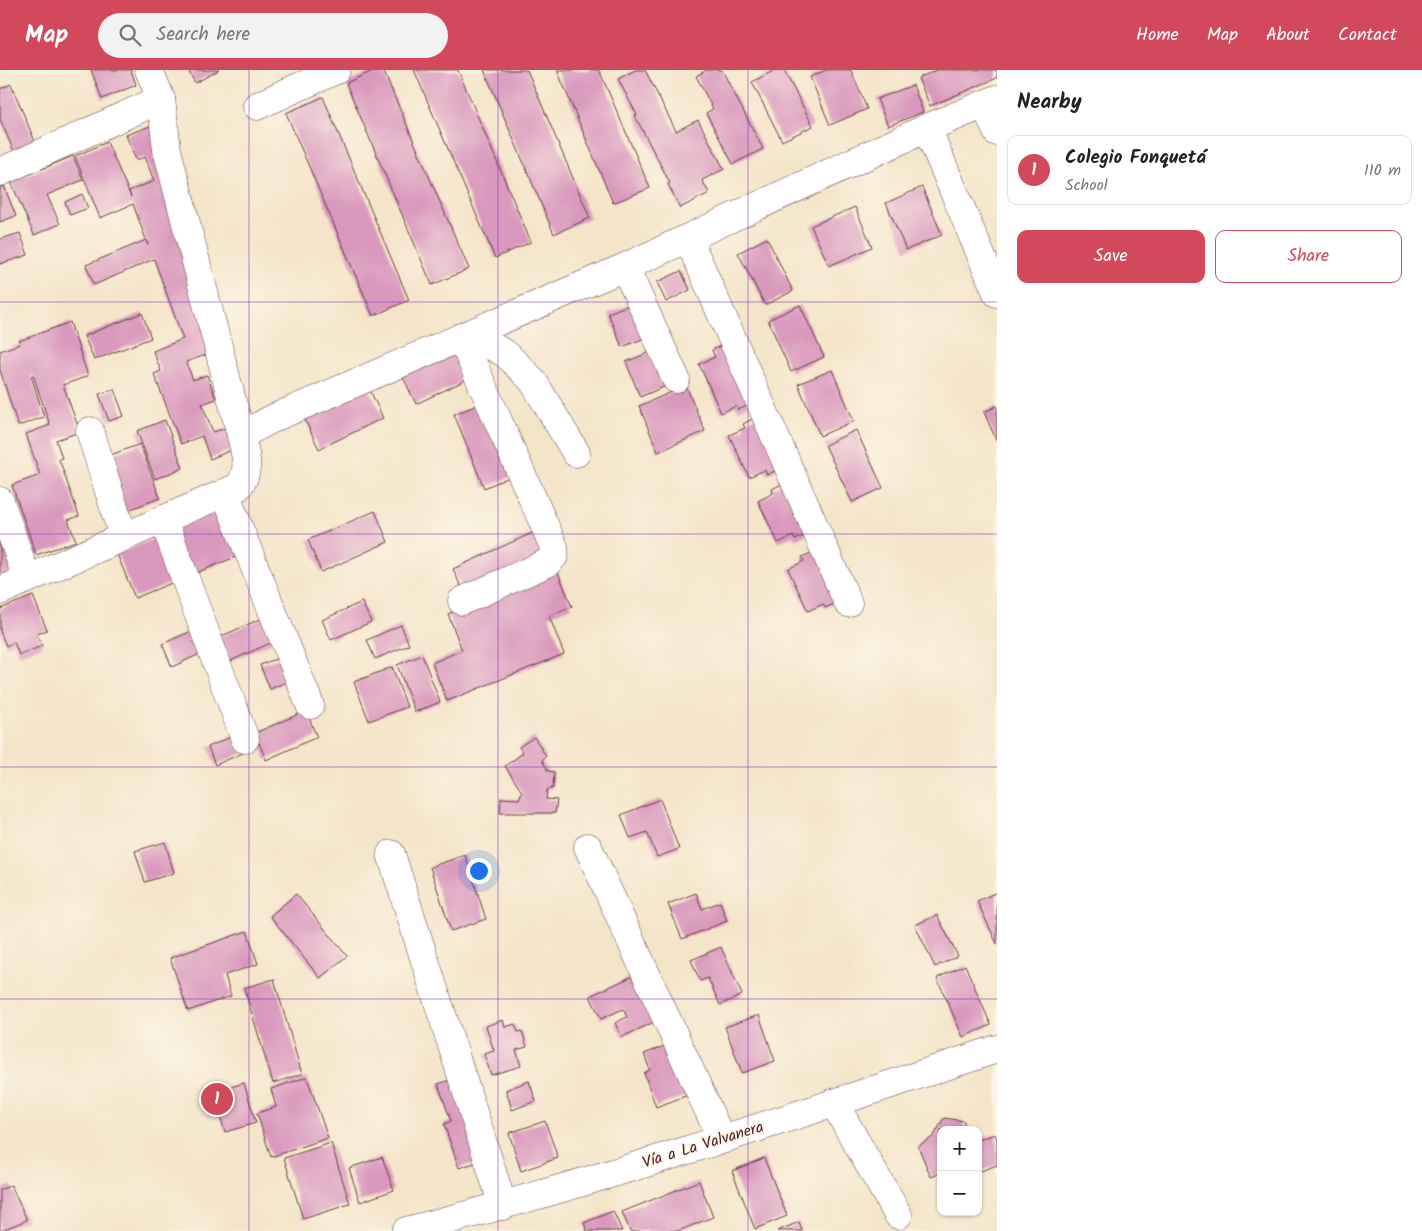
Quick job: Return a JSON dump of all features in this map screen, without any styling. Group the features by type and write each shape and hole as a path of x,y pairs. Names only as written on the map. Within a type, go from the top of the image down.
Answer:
{"street":[{"path":"0,591 225,493 238,487 245,479 247,470 241,434 168,150 161,99 149,70"},
{"path":"257,106 336,70"},
{"path":"0,172 161,99"},
{"path":"241,434 276,417 472,338 927,128 991,101 997,132"},
{"path":"927,128 997,294"},
{"path":"688,238 848,603"},
{"path":"625,267 676,379"},
{"path":"472,338 506,354 533,381 576,453"},
{"path":"462,601 547,563 554,556 554,546 472,338"},
{"path":"90,431 123,536"},
{"path":"225,493 310,706"},
{"path":"0,501 27,579"},
{"path":"163,519 245,739"},
{"path":"588,847 722,1140"},
{"path":"391,854 503,1206"},
{"name":"Vía a La Valvanera","path":"406,1231 503,1206 722,1140 997,1048"},
{"path":"834,1103 898,1215"}],"building":[{"path":"91,70 131,70 136,85 102,99"},
{"path":"188,70 219,70 195,83"},
{"path":"375,70 383,70 469,269 432,285 346,83"},
{"path":"414,70 458,70 531,242 495,258"},
{"path":"484,70 527,70 590,218 554,234"},
{"path":"557,70 599,70 650,188 613,203"},
{"path":"635,70 645,70 676,131 698,120 724,169 702,180 709,193 680,208 668,184 670,183 618,79"},
{"path":"707,70 722,70 763,149 733,164 706,113 713,109 696,76"},
{"path":"775,70 784,70 813,126 782,141 752,82"},
{"path":"826,70 851,70 867,109 830,125 810,77"},
{"path":"937,70 997,70 997,78 930,106 918,78"},
{"path":"11,84 36,144 15,154 0,119 0,89"},
{"path":"913,85 923,112 888,126 877,99"},
{"path":"323,97 409,300 373,316 286,113"},
{"path":"153,125 211,353 186,362 193,380 207,375 216,399 202,404 213,432 227,428 234,449 210,459 202,436 181,444 154,374 161,371 153,351 183,339 154,259 94,285 86,265 146,240 148,245 133,204 100,218 75,156 107,142 131,197 129,191 154,181 145,157 136,160 126,135"},
{"path":"73,156 83,180 47,195 60,224 34,235 11,182"},
{"path":"4,186 16,216 0,222 0,187"},
{"path":"922,187 942,235 906,250 886,203"},
{"path":"82,194 88,208 70,215 65,202"},
{"path":"855,207 872,247 829,266 811,226"},
{"path":"20,233 28,255 0,264 0,239"},
{"path":"767,238 793,291 765,305 738,253"},
{"path":"681,271 690,290 666,302 657,282"},
{"path":"631,304 645,338 622,347 608,313"},
{"path":"800,305 824,357 791,372 768,320"},
{"path":"142,313 151,338 94,360 84,336"},
{"path":"70,322 88,376 63,385 80,432 56,440 62,458 59,459 79,516 68,520 76,541 36,555 12,485 40,475 26,434 50,425 33,375 31,376 44,417 18,426 0,370 0,351 20,344 19,341"},
{"path":"727,343 754,403 738,410 736,406 721,413 699,364 715,357 712,350"},
{"path":"458,347 472,377 416,404 402,375"},
{"path":"652,351 666,386 640,397 626,362"},
{"path":"832,370 854,421 820,436 798,384"},
{"path":"686,386 705,431 658,452 639,406"},
{"path":"369,388 383,418 319,449 305,420"},
{"path":"114,389 124,416 109,421 99,394"},
{"path":"483,403 512,476 484,488 454,414"},
{"path":"997,406 997,442 984,412"},
{"path":"758,416 782,467 767,475 765,470 749,477 729,435 745,428 743,424"},
{"path":"165,420 183,468 155,479 137,431"},
{"path":"856,430 883,488 852,502 825,445"},
{"path":"140,444 160,498 120,513 100,459"},
{"path":"786,482 810,533 795,540 793,536 778,543 758,501 773,493 772,489"},
{"path":"226,508 245,553 189,576 171,530"},
{"path":"375,511 388,542 321,572 308,540"},
{"path":"541,529 551,551 463,591 453,569"},
{"path":"0,533 17,570 0,577"},
{"path":"161,536 179,580 135,598 117,554"},
{"path":"817,550 841,601 825,608 823,604 808,611 788,569 804,561 802,557"},
{"path":"557,570 572,607 549,616 564,654 447,701 432,663 462,650 448,614"},
{"path":"33,596 47,630 37,634 42,646 19,655 14,642 6,646 0,631 0,609"},
{"path":"362,602 371,622 331,640 322,620"},
{"path":"267,616 277,640 226,663 215,639"},
{"path":"401,625 409,645 375,659 367,640"},
{"path":"194,630 204,652 172,667 162,644"},
{"path":"422,655 440,702 415,712 397,665"},
{"path":"281,657 291,680 270,689 260,665"},
{"path":"392,667 407,707 369,721 354,682"},
{"path":"306,711 317,737 266,760 255,733"},
{"path":"235,735 243,753 215,765 208,747"},
{"path":"534,737 546,756 542,760 548,771 554,772 553,788 547,790 546,799 557,800 555,813 500,813 501,798 519,799 522,792 505,766 523,753 519,747"},
{"path":"660,799 679,849 657,857 647,832 630,838 621,815"},
{"path":"165,842 174,873 145,882 135,851"},
{"path":"465,855 486,919 451,931 430,867"},
{"path":"997,892 997,944 977,901"},
{"path":"696,893 702,909 720,902 727,921 682,939 668,904"},
{"path":"296,894 347,956 320,978 270,916"},
{"path":"937,915 958,956 935,967 915,925"},
{"path":"247,931 258,964 225,975 231,996 188,1011 170,958"},
{"path":"721,947 742,995 720,1005 708,978 700,981 691,960"},
{"path":"965,965 991,1025 963,1037 937,978"},
{"path":"635,975 656,1021 622,1037 615,1023 627,1017 623,1009 601,1019 590,996"},
{"path":"274,979 302,1074 273,1083 244,988"},
{"path":"759,1015 775,1061 742,1073 725,1027"},
{"path":"503,1020 505,1027 515,1024 518,1032 522,1031 527,1047 516,1050 521,1066 491,1075 484,1054 494,1051 486,1026"},
{"path":"672,1043 691,1094 656,1107 644,1073 650,1070 644,1054"},
{"path":"307,1077 328,1138 271,1157 257,1113 276,1107 271,1089"},
{"path":"456,1078 484,1160 459,1168 444,1124 451,1121 438,1084"},
{"path":"529,1081 536,1101 512,1110 506,1090"},
{"path":"244,1083 256,1123 225,1132 213,1092"},
{"path":"944,1118 964,1121 964,1126 939,1126"},
{"path":"545,1121 558,1158 521,1171 509,1133"},
{"path":"937,1130 937,1175 931,1177 918,1146 933,1137"},
{"path":"995,1134 997,1139 997,1165 982,1171 982,1139"},
{"path":"331,1143 350,1204 303,1219 284,1158"},
{"path":"382,1157 394,1190 360,1202 349,1168"},
{"path":"764,1158 787,1216 755,1229 732,1171"},
{"path":"699,1181 713,1217 678,1231 630,1231 622,1212"},
{"path":"11,1185 27,1220 0,1231 0,1190"},
{"path":"613,1211 622,1231 587,1231 584,1223"},
{"path":"799,1222 802,1231 777,1231"}],"place":[{"name":"Colegio Fonquetá","path":"217,1099"}]}
